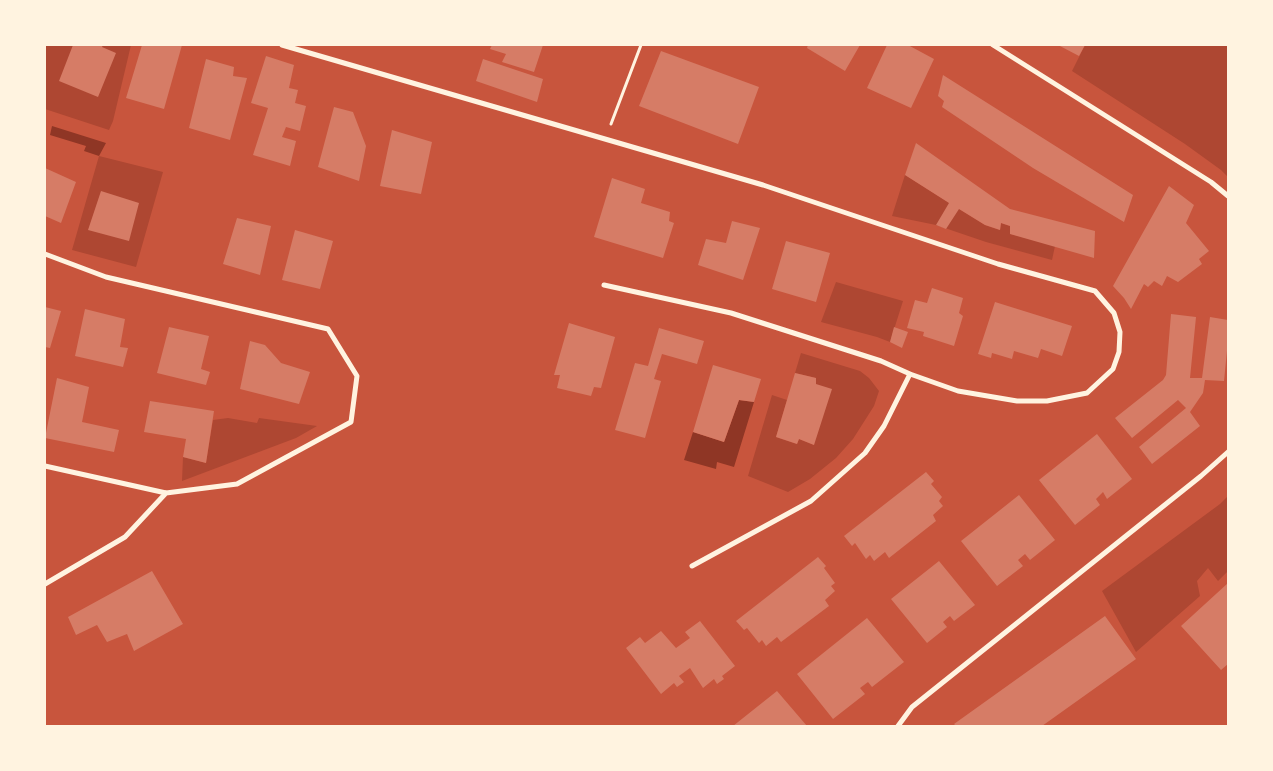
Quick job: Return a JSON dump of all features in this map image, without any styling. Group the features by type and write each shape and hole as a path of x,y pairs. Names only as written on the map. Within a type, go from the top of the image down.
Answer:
{"street":[{"path":"282,45 763,185 998,264 1094,291 1114,313 1120,332 1119,352 1113,369 1087,393 1047,401 1017,401 958,391 910,374 882,361 730,313 604,284"},
{"path":"993,45 1211,182 1228,196"},
{"path":"45,254 106,277 328,329 357,376 352,422 237,484 166,493 45,466"},
{"path":"692,566 811,501 852,465 865,453 884,426 910,374"},
{"path":"898,726 912,706 1228,452"},
{"path":"45,584 125,537 166,493"}],"path":[{"path":"606,139 641,45"}],"shaded area":[{"path":"45,45 131,45 113,121 109,130 45,109"},
{"path":"1085,45 1228,45 1228,177 1185,144 1072,71"},
{"path":"52,126 106,143 99,156 84,151 86,146 50,135"},
{"path":"99,156 163,172 136,267 72,250"},
{"path":"905,175 985,225 1000,230 1001,223 1010,226 1011,234 1055,246 1052,260 986,242 936,225 892,216"},
{"path":"836,282 903,301 890,342 821,322"},
{"path":"801,353 860,371 869,378 879,391 874,406 853,439 836,458 810,479 788,492 748,476 772,395 787,400 776,437 797,444 799,439 814,445 816,378 795,373"},
{"path":"739,400 754,402 734,467 717,462 716,469 684,460 693,432 724,442"},
{"path":"228,418 257,423 259,418 317,426 296,438 182,481 183,457 206,463 213,420"},
{"path":"1228,496 1228,571 1218,581 1208,568 1197,581 1200,596 1136,652 1102,591 1220,504"}],"building":[{"path":"73,45 103,45 102,47 116,53 98,97 59,81"},
{"path":"142,45 182,45 164,109 126,98"},
{"path":"492,45 543,45 534,72 502,62 506,54 490,49"},
{"path":"808,45 860,45 845,71 807,48"},
{"path":"887,45 908,45 934,59 911,108 867,88"},
{"path":"1058,45 1085,45 1079,56"},
{"path":"661,51 759,87 738,144 639,106"},
{"path":"266,56 294,65 289,88 298,90 295,103 306,106 300,131 286,127 282,137 296,141 290,166 253,155 268,108 251,103"},
{"path":"206,59 234,67 233,76 247,78 230,140 189,128"},
{"path":"483,59 543,79 537,102 476,81"},
{"path":"943,75 1133,195 1124,222 1033,168 942,107 944,101 938,96"},
{"path":"334,107 353,112 366,146 359,181 318,167"},
{"path":"392,130 432,142 421,194 380,186"},
{"path":"916,143 1010,209 1095,231 1094,258 1010,234 1010,226 1001,223 1000,230 985,225 959,209 946,229 936,225 949,203 905,175"},
{"path":"45,168 76,182 61,223 45,216"},
{"path":"612,178 645,189 641,203 670,212 669,221 674,223 663,258 594,237"},
{"path":"1169,186 1194,205 1186,223 1209,251 1199,259 1202,264 1178,282 1167,276 1162,286 1154,281 1148,287 1144,284 1131,309 1113,286"},
{"path":"101,191 139,203 129,241 88,230"},
{"path":"237,218 271,226 260,275 223,264"},
{"path":"732,221 760,228 743,280 698,265 706,239 726,243"},
{"path":"295,230 333,241 320,289 282,280"},
{"path":"786,241 830,253 816,302 772,289"},
{"path":"932,288 963,298 959,313 963,316 954,346 923,336 924,332 907,328 915,300 927,303"},
{"path":"995,302 1072,326 1062,356 1041,349 1038,358 1014,351 1012,359 992,353 991,358 978,354"},
{"path":"45,307 61,311 50,348 45,347"},
{"path":"85,309 125,319 120,347 128,348 123,367 75,356"},
{"path":"1171,314 1196,317 1190,378 1202,378 1210,317 1228,320 1224,381 1205,380 1203,393 1190,412 1200,426 1152,464 1139,447 1186,408 1178,400 1132,438 1115,418 1163,380 1166,375"},
{"path":"569,323 615,337 601,388 594,387 591,396 557,388 560,375 554,375"},
{"path":"169,327 209,336 201,369 210,372 206,385 157,373"},
{"path":"894,327 908,332 902,348 890,342"},
{"path":"659,328 704,341 697,364 662,354 654,379 661,381 645,438 615,430 635,363 648,366"},
{"path":"250,341 265,345 281,363 310,372 299,404 240,389"},
{"path":"713,365 761,379 754,402 739,400 724,442 693,432"},
{"path":"795,373 816,378 816,384 832,389 814,445 799,439 797,444 776,437"},
{"path":"57,378 89,387 82,422 119,430 114,452 45,438"},
{"path":"150,401 214,411 206,463 183,457 186,439 144,432"},
{"path":"1097,434 1132,479 1107,499 1103,492 1096,499 1100,505 1075,525 1039,480"},
{"path":"926,472 934,481 931,484 942,497 939,501 943,506 933,515 936,521 889,558 885,552 874,561 870,555 866,559 855,543 852,546 844,536"},
{"path":"1019,495 1055,540 1030,560 1025,554 1018,560 1023,566 997,586 961,541"},
{"path":"818,557 826,566 824,568 835,583 831,586 835,591 825,600 829,606 781,642 777,637 766,646 762,640 759,643 747,628 744,630 736,621"},
{"path":"939,561 975,605 954,621 950,616 943,622 947,627 927,643 891,599"},
{"path":"152,571 183,624 134,651 127,634 107,642 97,625 76,635 68,617"},
{"path":"1228,583 1228,664 1221,670 1181,626"},
{"path":"1105,616 1136,659 1042,726 956,726 954,724"},
{"path":"867,618 904,662 872,687 868,682 860,688 865,694 833,719 797,674"},
{"path":"700,621 735,666 722,676 724,679 717,684 714,679 703,688 690,668 679,676 684,682 677,687 674,683 661,694 626,648 640,637 645,643 661,631 676,648 690,638 685,632"},
{"path":"777,691 807,726 733,726"}]}
